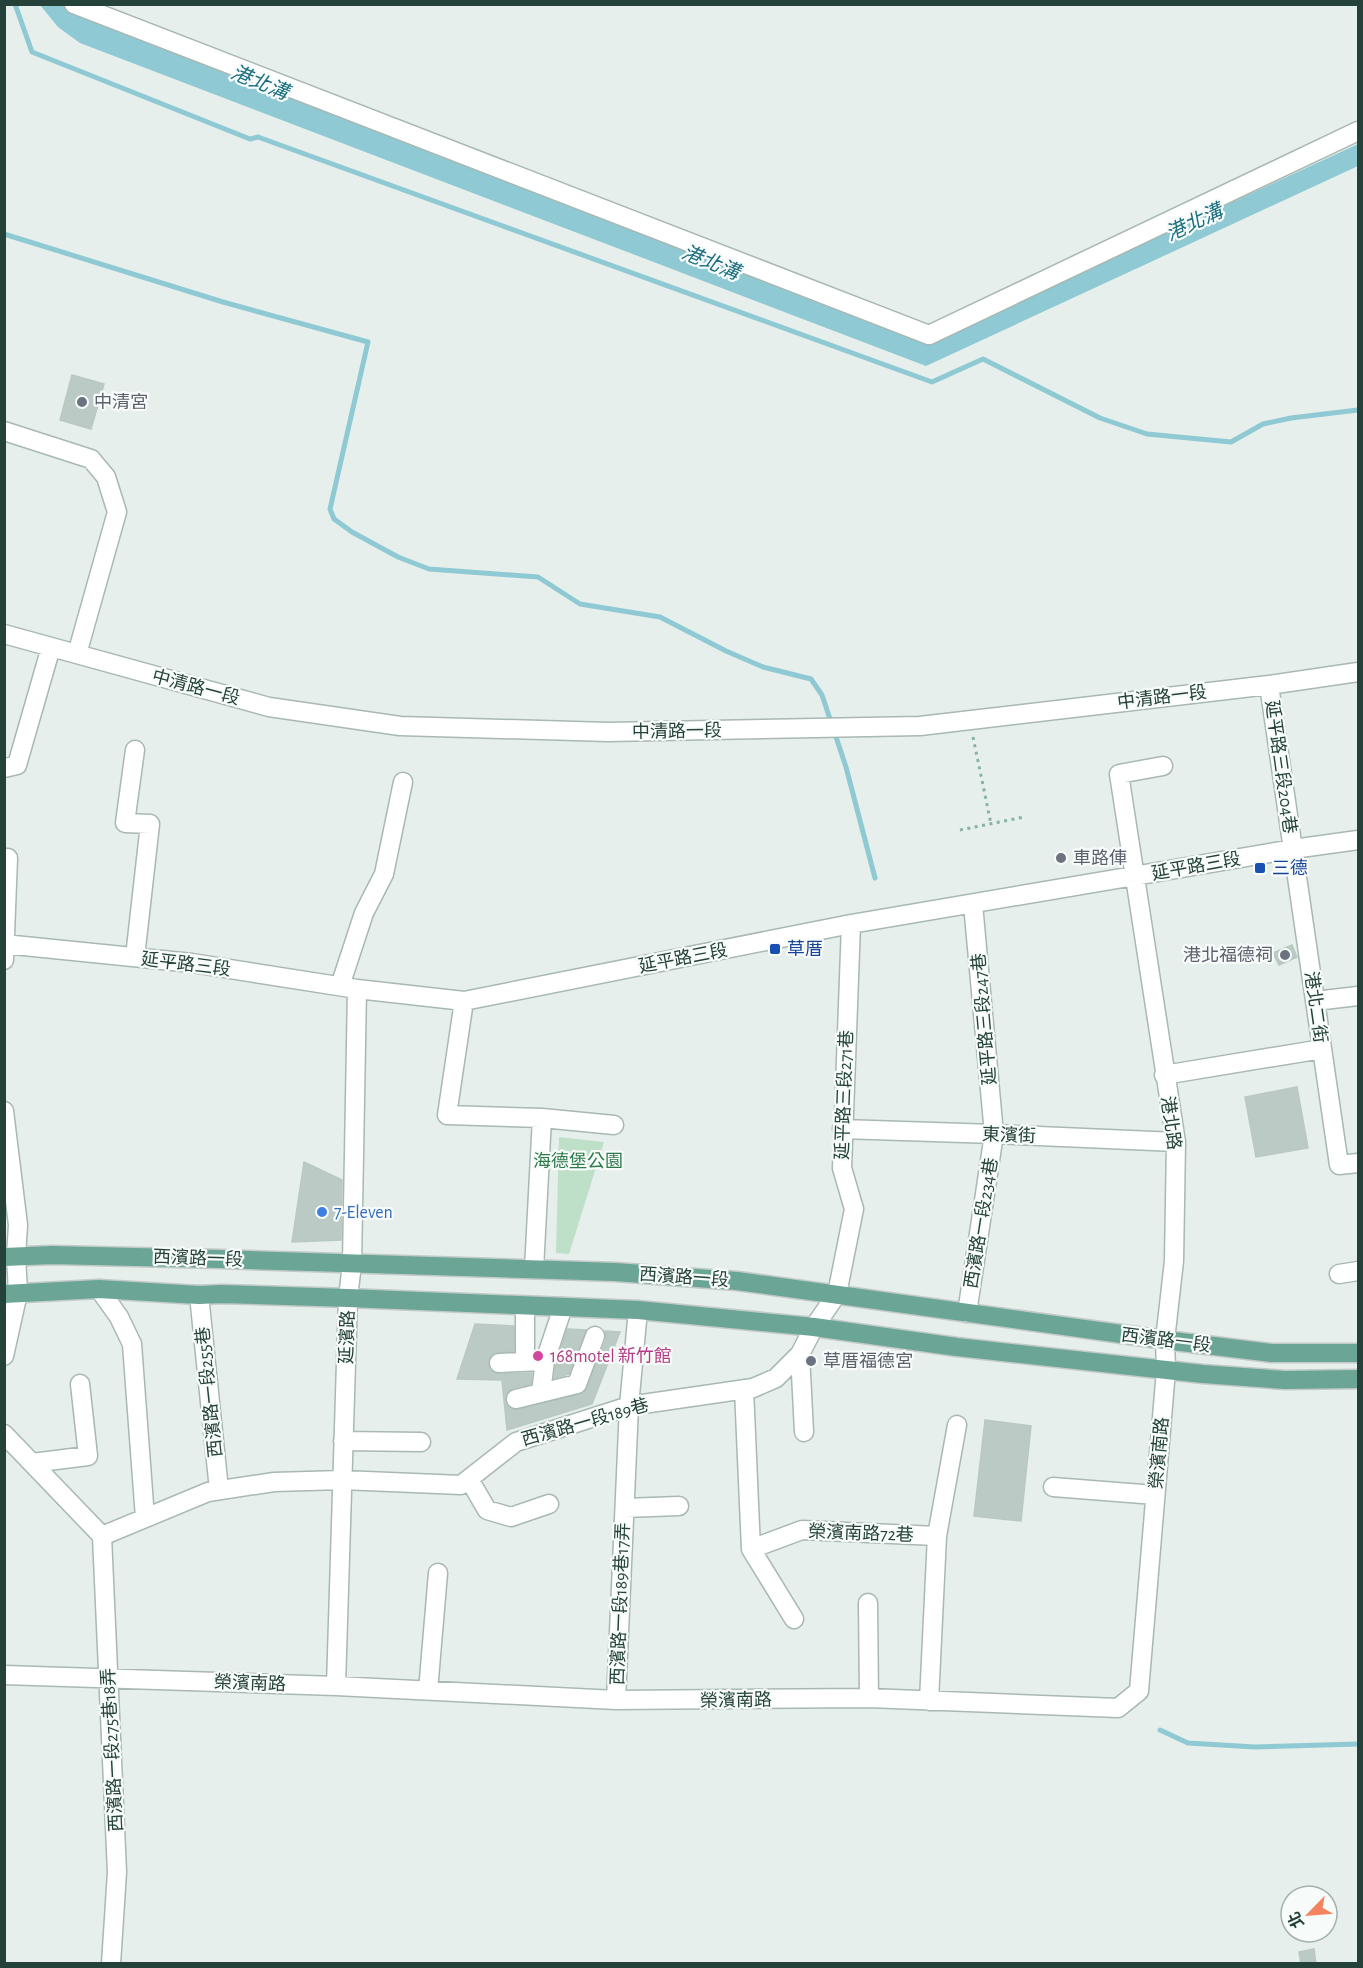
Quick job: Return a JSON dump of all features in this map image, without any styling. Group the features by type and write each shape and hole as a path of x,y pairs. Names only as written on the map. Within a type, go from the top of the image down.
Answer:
{"main road":[{"name":"西濱路一段","path":"10,1256 219,1259 615,1272 726,1280 1272,1353 1359,1353"},
{"name":"西濱路一段","path":"11,1294 99,1289 199,1295 348,1298 638,1311 814,1327 957,1347 1166,1370 1285,1380 1359,1379"}],"street":[{"path":"74,4 929,335 1359,131"},
{"path":"4,431 91,459 106,477 117,512 77,654"},
{"name":"中清路一段","path":"4,634 269,707 400,726 608,732 920,726 1269,685 1359,672"},
{"path":"4,768 17,765 51,647"},
{"name":"延平路三段204巷","path":"1269,685 1293,849"},
{"path":"135,750 125,822 150,824 135,957"},
{"name":"港北路","path":"1163,766 1119,774 1176,1142 1174,1261 1165,1340 1166,1370"},
{"name":"延濱路","path":"336,1686 351,1264 349,987 364,913 384,874 403,782"},
{"name":"延平路三段","path":"5,950 135,957 192,963 349,987 464,1001 851,924 1293,849 1359,840"},
{"name":"港北二街","path":"1293,849 1339,1165 1359,1163"},
{"path":"5,950 6,858"},
{"name":"延平路三段247巷","path":"973,904 994,1134"},
{"name":"延平路三段271巷","path":"814,1327 837,1294 854,1209 842,1168 851,924"},
{"path":"1315,1001 1359,996"},
{"path":"464,1001 447,1115 542,1118 614,1125"},
{"path":"1164,1074 1322,1049"},
{"path":"4,1111 18,1225 10,1256 11,1294 4,1356"},
{"path":"534,1269 542,1118"},
{"name":"東濱街","path":"842,1129 1176,1142"},
{"name":"西濱路一段234巷","path":"967,1313 994,1134"},
{"path":"1339,1274 1359,1271"},
{"path":"99,1289 119,1317 132,1344 145,1518"},
{"name":"西濱路一段255巷","path":"199,1295 219,1490"},
{"path":"525,1306 525,1362"},
{"path":"541,1392 545,1360 563,1307"},
{"name":"西濱路一段189巷17弄","path":"616,1700 629,1406 638,1311"},
{"name":"西濱路一段189巷","path":"102,1536 208,1491 274,1482 342,1480 461,1485 516,1442 629,1406 753,1388 776,1378 800,1354 814,1327"},
{"path":"516,1399 577,1384 595,1336"},
{"path":"800,1354 804,1432"},
{"path":"499,1363 545,1360"},
{"name":"榮濱南路","path":"4,1675 336,1686 616,1700 869,1698 1118,1708 1139,1691 1166,1370"},
{"path":"32,1463 88,1456 81,1384"},
{"path":"744,1389 751,1549 794,1619"},
{"name":"榮濱南路72巷","path":"929,1701 937,1536 957,1425"},
{"path":"4,1434 102,1536"},
{"path":"343,1441 421,1442"},
{"path":"469,1479 488,1510 511,1517 549,1504"},
{"path":"1053,1486 1155,1495"},
{"name":"西濱路一段189巷17弄","path":"625,1508 679,1506"},
{"name":"榮濱南路72巷","path":"751,1549 802,1530 937,1536"},
{"name":"西濱路一段275巷18弄","path":"102,1536 117,1872 111,1964"},
{"path":"428,1691 438,1573"},
{"path":"868,1603 869,1698"}],"path":[{"path":"969,720 991,824"},
{"path":"960,830 1024,817"}],"green space":[{"name":"海德堡公園","path":"559,1137 604,1142 569,1254 556,1253"}],"water":[{"name":"港北溝","path":"40,5 65,5 70,10 932,341 1358,144 1358,166 926,366 80,43 58,27"}],"building":[{"name":"中清宮","path":"72,375 104,384 91,429 60,420"},
{"name":"港北福德祠","path":"1292,945 1297,957 1279,965 1273,953"},
{"path":"1297,1087 1308,1148 1256,1157 1245,1097"},
{"name":"7-Eleven","path":"304,1162 342,1180 341,1240 292,1242"},
{"path":"475,1324 514,1326 514,1351 493,1353 488,1363 490,1370 499,1374 532,1373 531,1384 513,1388 505,1395 505,1402 513,1410 584,1393 606,1340 605,1331 620,1332 592,1404 507,1430 502,1380 457,1379"},
{"path":"567,1329 586,1330 569,1374 554,1378 556,1364"},
{"path":"985,1420 1031,1426 1021,1521 974,1516"},
{"path":"1314,1949 1316,1964 1301,1964 1299,1952"}],"waterway":[{"path":"15,4 32,52 250,139 258,137 932,382 983,359 1100,418 1147,434 1231,442 1263,424 1291,418 1358,410"},
{"path":"4,234 223,302 368,342 330,509 334,519 352,532 398,557 429,569 538,577 580,604 660,617 763,667 811,679 822,695 846,767 875,878"},
{"path":"1160,1730 1188,1743 1255,1747 1358,1744"}],"place":[{"name":"中清宮","path":"82,402"},
{"name":"車路俥","path":"1061,858"},
{"name":"三德","path":"1260,868"},
{"name":"草厝","path":"775,949"},
{"name":"港北福德祠","path":"1285,955"},
{"name":"7-Eleven","path":"322,1212"},
{"name":"168motel 新竹館","path":"538,1356"},
{"name":"草厝福德宮","path":"811,1361"}]}
